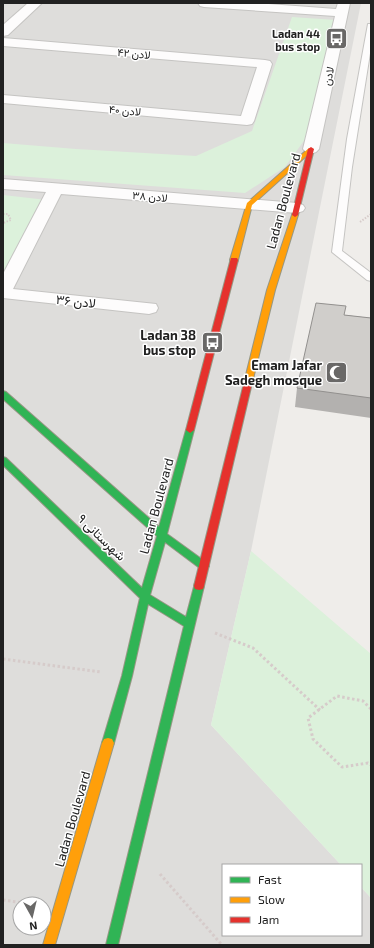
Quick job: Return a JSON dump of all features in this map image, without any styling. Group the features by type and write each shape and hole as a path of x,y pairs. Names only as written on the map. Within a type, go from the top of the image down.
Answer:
{"street":[{"path":"3,32 17,18 36,3"},
{"path":"204,3 343,8"},
{"name":"لادن","path":"311,149 343,8"},
{"name":"لادن ۴۲","path":"3,42 265,64 247,120"},
{"name":"لادن ۴۰","path":"3,99 247,120"},
{"name":"Ladan Boulevard","path":"49,945 127,676 145,597 249,204 311,149"},
{"name":"Ladan Boulevard","path":"112,945 271,290 297,208 311,149"},
{"name":"لادن ۳۸","path":"3,184 297,208"},
{"name":"لادن ۳۶","path":"56,188 3,292 149,308"},
{"path":"3,394 162,535 204,566"},
{"name":"شهرستانی ۹","path":"3,460 145,597 190,624"}],"lane":[{"path":"371,26 354,118 344,185 337,252 371,278"}],"path":[{"path":"3,214 8,214 11,220 3,223"},
{"path":"190,624 253,648 320,710"},
{"path":"3,659 127,676"},
{"path":"371,709 363,701 337,696 308,718 313,739 342,766 368,763 371,765"},
{"path":"136,847 222,945"}],"shaded area":[{"path":"3,3 361,3 251,551 211,725 340,864 222,864 222,936 362,936 362,888 371,898 371,945 3,945"}],"green space":[{"path":"292,17 336,20 311,131 285,167 245,193 3,175 3,143 196,156 252,131"},
{"path":"3,195 47,200 3,280"},
{"path":"251,551 371,654 371,898 362,888 362,864 340,864 211,725"}],"building":[{"name":"Emam Jafar Sadegh mosque","path":"316,303 346,306 344,315 371,318 371,398 297,388"}],"traffic: fast":[{"path":"3,394 162,535 204,566"},
{"path":"108,743 127,676 145,597 190,430"},
{"path":"3,460 145,597 190,624"},
{"path":"112,945 199,586"}],"traffic: slow":[{"path":"234,260 249,204 311,149"},
{"path":"248,383 271,290 295,215"},
{"path":"49,945 108,743"}],"traffic: jam":[{"path":"295,215 311,149"},
{"path":"190,430 234,260"},
{"path":"199,586 248,383"}],"place":[{"name":"Ladan 44 bus stop","path":"336,39"},
{"name":"Ladan 38 bus stop","path":"212,342"},
{"name":"Emam Jafar Sadegh mosque","path":"337,372"}]}
